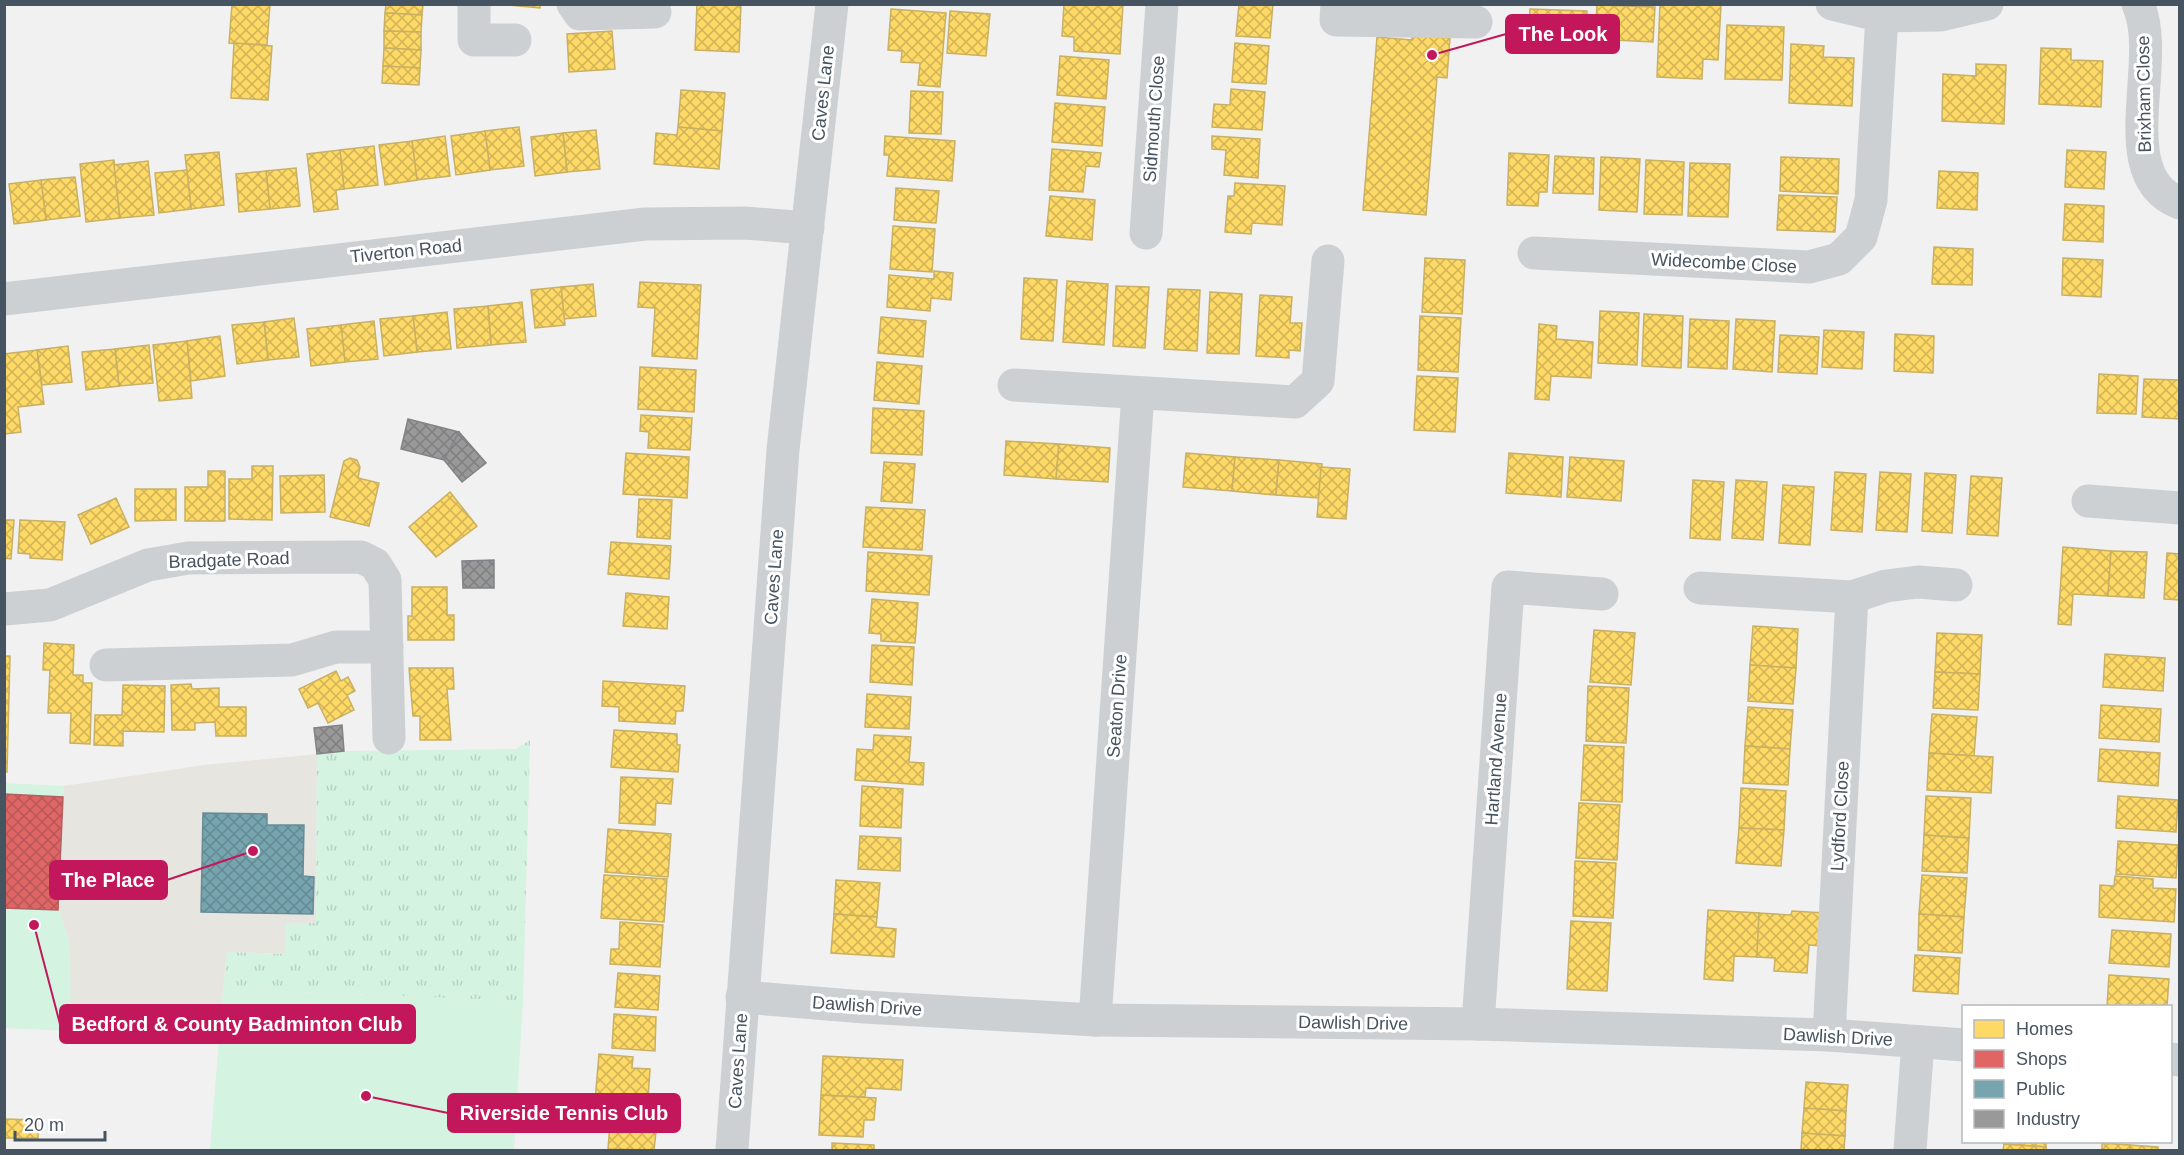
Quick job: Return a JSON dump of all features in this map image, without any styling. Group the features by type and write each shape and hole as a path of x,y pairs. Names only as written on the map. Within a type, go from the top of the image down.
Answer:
{"street":[{"path":"474,4 474,40 515,40"},
{"path":"573,4 580,14 655,12"},
{"name":"Caves Lane","path":"732,1150 783,450 832,4"},
{"name":"Sidmouth Close","path":"1146,232 1162,4"},
{"path":"1337,4 1336,20 1476,22"},
{"path":"1832,4 1881,16 1941,15 1987,4"},
{"name":"Brixham Close","path":"2138,4 2147,49 2141,146 2148,174 2164,198 2180,204"},
{"name":"Widecombe Close","path":"1534,253 1809,267 1839,259 1861,237 1871,201 1881,16"},
{"name":"Tiverton Road","path":"4,299 645,224 744,223 808,228"},
{"path":"1014,385 1295,402 1318,381 1328,261"},
{"name":"Seaton Drive","path":"1095,1020 1138,393"},
{"path":"2088,501 2180,508"},
{"name":"Bradgate Road","path":"4,609 50,605 148,565 188,558 362,557 375,564 385,580 388,738"},
{"path":"1700,588 1852,597 1886,586 1918,582 1956,585"},
{"name":"Hartland Avenue","path":"1478,1024 1508,587 1602,594"},
{"name":"Lydford Close","path":"1829,1035 1852,597"},
{"path":"106,665 292,660 336,647 387,647"},
{"name":"Dawlish Drive","path":"742,997 864,1007 1095,1020 1478,1024 1829,1035 1962,1045"},
{"path":"1910,1150 1918,1042"}],"shaded area":[{"path":"317,754 316,923 286,954 227,952 218,1042 71,1031 70,944 58,907 64,786 204,765"}],"green space":[{"path":"530,740 523,1001 223,989 227,952 285,954 286,923 316,923 317,754 344,751 516,749"},
{"path":"4,783 64,786 58,907 70,944 71,1031 5,1028"},
{"path":"223,989 523,1001 514,1150 210,1150"}],"building: Homes":[{"path":"232,4 270,4 267,45 229,43"},
{"path":"386,4 423,4 422,15 385,13"},
{"path":"499,4 540,4 540,8"},
{"path":"697,4 741,4 739,52 695,50"},
{"path":"1064,4 1123,4 1120,54 1074,51 1074,37 1062,36"},
{"path":"1239,4 1273,4 1270,38 1236,36"},
{"path":"1660,4 1721,5 1718,60 1703,59 1702,79 1657,77"},
{"path":"1597,5 1655,7 1653,42 1595,39"},
{"path":"891,9 946,13 940,87 918,85 920,63 901,62 902,51 888,50"},
{"path":"1530,9 1587,11 1586,46 1528,43"},
{"path":"950,11 990,14 986,56 947,53"},
{"path":"385,13 422,15 421,32 384,31"},
{"path":"1727,25 1784,27 1782,80 1725,79"},
{"path":"384,31 421,32 421,50 384,48"},
{"path":"612,31 615,69 569,72 567,34"},
{"path":"1412,35 1450,38 1447,78 1437,77 1426,215 1363,210 1377,37 1412,40"},
{"path":"234,43 272,46 268,100 231,98"},
{"path":"1235,43 1269,46 1266,84 1232,82"},
{"path":"1791,44 1824,46 1823,57 1854,58 1852,106 1789,103"},
{"path":"384,48 421,50 420,68 383,66"},
{"path":"2041,48 2071,49 2071,60 2103,61 2101,107 2039,104"},
{"path":"1060,56 1109,60 1106,99 1057,95"},
{"path":"1976,64 2006,65 2004,124 1942,121 1943,74 1976,76"},
{"path":"383,66 420,68 419,85 382,83"},
{"path":"1231,89 1265,92 1262,130 1212,127 1214,104 1230,105"},
{"path":"681,90 725,93 722,131 678,127"},
{"path":"911,91 943,92 941,134 909,133"},
{"path":"1055,103 1105,107 1102,146 1052,142"},
{"path":"519,127 524,166 490,170 485,131"},
{"path":"678,127 722,131 719,169 654,164 656,133 677,135"},
{"path":"596,130 600,169 567,172 563,133"},
{"path":"485,131 490,170 456,175 451,136"},
{"path":"563,133 567,172 535,176 531,137"},
{"path":"445,136 450,176 417,180 412,141"},
{"path":"885,136 955,141 952,181 887,176 889,155 884,155"},
{"path":"1212,136 1260,139 1258,178 1224,175 1226,150 1212,149"},
{"path":"412,141 417,180 385,185 379,145"},
{"path":"374,146 378,185 344,189 340,150"},
{"path":"1052,149 1101,153 1099,167 1086,166 1083,192 1049,190"},
{"path":"340,150 344,189 336,190 338,209 314,212 307,154"},
{"path":"2067,150 2106,152 2104,189 2065,187"},
{"path":"219,152 224,205 191,209 185,155"},
{"path":"1509,153 1549,155 1547,192 1539,192 1538,206 1507,205"},
{"path":"1555,156 1594,158 1593,194 1553,193"},
{"path":"1601,157 1640,159 1637,212 1599,210"},
{"path":"1781,157 1839,159 1838,194 1780,191"},
{"path":"114,160 120,218 86,222 80,164"},
{"path":"1646,160 1684,162 1682,215 1644,214"},
{"path":"148,161 154,215 120,218 114,165"},
{"path":"1690,163 1730,164 1728,217 1688,216"},
{"path":"296,168 300,206 270,209 266,171"},
{"path":"187,170 191,209 159,213 155,173"},
{"path":"266,171 270,209 239,212 236,174"},
{"path":"1939,171 1978,173 1977,210 1937,208"},
{"path":"75,177 80,216 46,220 41,180"},
{"path":"41,180 46,220 14,224 9,184"},
{"path":"1235,183 1285,186 1282,225 1252,223 1251,234 1225,232 1228,196 1234,196"},
{"path":"896,188 939,191 936,223 894,220"},
{"path":"1779,195 1837,197 1835,232 1777,230"},
{"path":"1050,196 1095,200 1092,240 1046,236"},
{"path":"2065,204 2104,206 2103,242 2063,240"},
{"path":"893,226 935,229 932,272 890,269"},
{"path":"1934,247 1973,249 1972,285 1932,284"},
{"path":"1425,258 1465,260 1462,314 1422,312"},
{"path":"2063,258 2103,260 2101,297 2062,295"},
{"path":"934,271 953,273 951,300 931,298 930,311 887,307 889,275 934,279"},
{"path":"1024,278 1057,280 1053,341 1021,339"},
{"path":"1067,281 1108,284 1104,345 1063,342"},
{"path":"640,282 701,285 697,359 652,356 655,308 638,307"},
{"path":"593,284 596,316 564,319 561,287"},
{"path":"1116,286 1149,287 1145,348 1113,346"},
{"path":"561,287 565,325 535,328 531,290"},
{"path":"1168,289 1200,290 1197,351 1164,349"},
{"path":"1210,292 1242,294 1239,354 1207,353"},
{"path":"1260,295 1292,297 1290,323 1302,323 1300,351 1289,350 1289,358 1256,356"},
{"path":"522,302 526,342 491,345 488,306"},
{"path":"488,306 491,345 457,348 454,309"},
{"path":"1600,311 1639,313 1637,365 1598,363"},
{"path":"447,312 451,349 417,352 413,316"},
{"path":"1644,314 1683,316 1681,368 1642,366"},
{"path":"413,316 417,352 384,356 380,319"},
{"path":"1420,316 1461,318 1458,372 1418,370"},
{"path":"881,317 926,321 923,357 878,353"},
{"path":"294,318 299,357 268,360 264,322"},
{"path":"1690,319 1729,321 1727,369 1688,367"},
{"path":"1736,319 1775,321 1772,372 1733,369"},
{"path":"374,321 378,359 345,362 341,325"},
{"path":"264,322 268,360 237,364 232,325"},
{"path":"1539,324 1557,326 1556,339 1593,342 1591,378 1551,376 1549,400 1535,399"},
{"path":"341,325 345,362 311,366 307,329"},
{"path":"1824,330 1864,332 1862,369 1822,367"},
{"path":"1895,334 1934,336 1933,373 1894,371"},
{"path":"1780,335 1819,337 1817,374 1778,372"},
{"path":"220,336 225,376 191,381 187,341"},
{"path":"187,341 192,398 159,401 153,345"},
{"path":"149,345 153,383 119,386 115,349"},
{"path":"68,346 72,382 42,385 37,350"},
{"path":"115,349 119,386 86,390 82,352"},
{"path":"37,350 44,404 18,407 21,432 5,434 4,354"},
{"path":"877,362 922,366 919,404 874,400"},
{"path":"640,367 696,370 694,412 638,409"},
{"path":"2099,374 2138,376 2136,414 2097,413"},
{"path":"1417,376 1458,378 1455,432 1414,430"},
{"path":"2144,379 2180,380 2180,419 2142,417"},
{"path":"873,408 924,411 922,455 871,453"},
{"path":"641,415 692,418 690,450 648,448 649,432 640,431"},
{"path":"1006,441 1059,444 1056,479 1004,475"},
{"path":"1059,444 1110,448 1108,482 1056,479"},
{"path":"626,453 689,457 687,498 623,494"},
{"path":"1186,453 1235,457 1232,491 1183,487"},
{"path":"1509,453 1563,457 1561,497 1506,493"},
{"path":"1235,457 1279,460 1276,495 1232,491"},
{"path":"1570,457 1624,461 1621,501 1567,497"},
{"path":"350,458 357,460 360,467 358,478 379,483 369,526 330,517 344,461"},
{"path":"1279,460 1322,464 1319,498 1276,495"},
{"path":"884,462 915,464 912,503 881,501"},
{"path":"252,466 273,466 272,520 229,519 229,479 252,479"},
{"path":"1321,467 1350,469 1346,519 1317,517"},
{"path":"208,471 225,471 225,521 185,521 185,487 208,487"},
{"path":"1835,472 1866,474 1862,532 1831,530"},
{"path":"1880,472 1911,474 1907,532 1876,530"},
{"path":"1925,473 1956,475 1952,533 1922,531"},
{"path":"324,475 325,512 281,513 280,476"},
{"path":"1971,476 2002,478 1998,536 1967,534"},
{"path":"1693,480 1724,482 1720,540 1690,538"},
{"path":"1736,480 1767,482 1763,540 1732,538"},
{"path":"1783,485 1814,487 1810,545 1779,543"},
{"path":"135,489 176,489 176,520 135,521"},
{"path":"450,492 477,526 436,557 409,527"},
{"path":"116,498 129,527 91,544 78,515"},
{"path":"639,499 672,500 670,539 637,537"},
{"path":"866,507 925,510 922,550 863,547"},
{"path":"4,520 14,520 11,559 4,558"},
{"path":"20,520 65,522 62,560 30,558 30,554 18,553"},
{"path":"611,542 671,546 669,579 608,574"},
{"path":"2063,547 2111,551 2108,596 2073,594 2071,625 2058,624"},
{"path":"2111,551 2147,552 2144,598 2108,596"},
{"path":"868,552 932,556 929,595 866,591"},
{"path":"2167,553 2180,554 2180,600 2164,599"},
{"path":"412,587 447,587 447,615 454,615 454,640 408,640 408,616 412,616"},
{"path":"626,593 669,597 667,629 623,626"},
{"path":"872,599 918,603 915,643 881,641 881,634 869,633"},
{"path":"1753,626 1798,629 1796,668 1750,665"},
{"path":"1594,630 1635,633 1631,685 1590,682"},
{"path":"1937,633 1982,635 1980,674 1935,672"},
{"path":"44,643 74,645 73,675 83,675 83,683 92,683 90,744 70,743 71,713 48,713 50,670 43,670"},
{"path":"872,645 914,647 912,685 870,682"},
{"path":"2105,654 2165,658 2163,691 2103,687"},
{"path":"4,656 10,656 7,772 4,772"},
{"path":"1750,665 1796,668 1793,704 1748,701"},
{"path":"409,668 453,668 454,689 447,689 451,740 420,740 420,716 413,716"},
{"path":"336,671 341,681 348,677 355,691 347,695 354,710 328,723 318,703 308,708 299,689"},
{"path":"1935,672 1980,674 1978,710 1933,708"},
{"path":"603,681 685,686 683,711 676,711 675,724 619,721 619,707 602,706"},
{"path":"191,684 192,689 219,688 219,707 246,707 246,736 216,736 215,722 195,723 195,730 172,730 171,685"},
{"path":"123,685 165,686 164,732 123,731 123,746 94,745 95,715 122,715"},
{"path":"1588,686 1629,688 1626,743 1586,741"},
{"path":"867,694 911,697 909,729 865,727"},
{"path":"2101,705 2161,709 2159,742 2099,738"},
{"path":"1748,707 1793,710 1790,749 1745,746"},
{"path":"1932,714 1977,717 1974,756 1929,753"},
{"path":"614,730 677,734 677,745 680,745 678,772 611,767"},
{"path":"874,735 911,737 909,762 924,763 923,785 855,780 857,749 873,750"},
{"path":"1584,745 1624,747 1622,802 1581,800"},
{"path":"1745,746 1790,749 1788,785 1743,783"},
{"path":"2100,749 2160,753 2158,786 2098,781"},
{"path":"1929,753 1993,757 1991,793 1927,790"},
{"path":"621,777 673,779 671,804 656,803 655,825 619,823"},
{"path":"862,786 903,789 901,828 860,826"},
{"path":"1741,788 1786,791 1784,830 1739,828"},
{"path":"1926,796 1971,798 1969,838 1924,835"},
{"path":"2118,796 2178,800 2176,832 2116,828"},
{"path":"1579,803 1620,805 1617,860 1576,858"},
{"path":"1739,828 1784,830 1781,866 1736,863"},
{"path":"608,829 671,834 668,877 605,872"},
{"path":"1924,835 1969,838 1967,873 1922,871"},
{"path":"860,836 901,838 900,871 858,869"},
{"path":"2118,841 2178,845 2176,878 2116,874"},
{"path":"1575,861 1616,863 1613,918 1573,916"},
{"path":"604,875 667,879 664,922 601,918"},
{"path":"1922,875 1967,878 1964,917 1919,914"},
{"path":"2115,876 2153,879 2153,888 2176,889 2174,922 2099,917 2100,885 2114,886"},
{"path":"836,880 880,883 877,917 834,914"},
{"path":"1708,910 1759,913 1757,957 1734,956 1733,981 1704,979"},
{"path":"1792,911 1825,913 1822,946 1809,945 1807,973 1774,971 1775,958 1757,957 1759,913 1791,915"},
{"path":"834,914 877,917 876,927 896,929 894,957 831,953"},
{"path":"1919,914 1964,917 1962,953 1918,950"},
{"path":"1571,921 1611,923 1607,991 1567,989"},
{"path":"620,922 663,925 660,967 610,964 611,949 619,949"},
{"path":"2112,930 2171,934 2169,967 2109,963"},
{"path":"1915,955 1960,958 1958,994 1913,991"},
{"path":"618,973 660,976 658,1010 615,1007"},
{"path":"2109,975 2169,979 2167,1005 2107,1005"},
{"path":"614,1014 656,1017 655,1051 612,1048"},
{"path":"599,1054 633,1057 632,1068 650,1069 648,1099 634,1098 633,1104 595,1101"},
{"path":"823,1056 903,1060 901,1090 866,1088 865,1097 821,1095"},
{"path":"1806,1082 1848,1085 1846,1111 1804,1108"},
{"path":"821,1095 876,1098 874,1120 864,1120 863,1137 819,1135"},
{"path":"1804,1108 1846,1111 1845,1136 1802,1133"},
{"path":"611,1110 643,1112 656,1132 654,1150 608,1149"},
{"path":"4,1119 38,1120 38,1138 4,1138"},
{"path":"1802,1133 1845,1136 1844,1150 1801,1150"},
{"path":"832,1143 874,1145 874,1150 832,1150"},
{"path":"2046,1143 2046,1147 2004,1144"},
{"path":"2102,1143 2130,1145 2130,1150 2102,1150"},
{"path":"2004,1144 2046,1147 2046,1150 2003,1150"},
{"path":"2130,1145 2158,1147 2158,1150 2130,1150"}],"building: Shops":[{"path":"4,794 63,797 58,910 4,908"}],"building: Public":[{"path":"203,813 267,814 267,825 304,825 303,876 314,877 313,914 201,912"}],"building: Industry":[{"path":"408,419 459,432 444,460 401,449"},
{"path":"459,432 486,463 462,482 444,460"},
{"path":"494,560 494,588 463,588 462,561"},
{"path":"342,725 344,751 317,754 314,728"}],"place":[{"name":"The Look","path":"1432,55"},
{"name":"The Place","path":"253,851"},
{"name":"Bedford & County Badminton Club","path":"34,925"},
{"name":"Riverside Tennis Club","path":"366,1096"}]}
